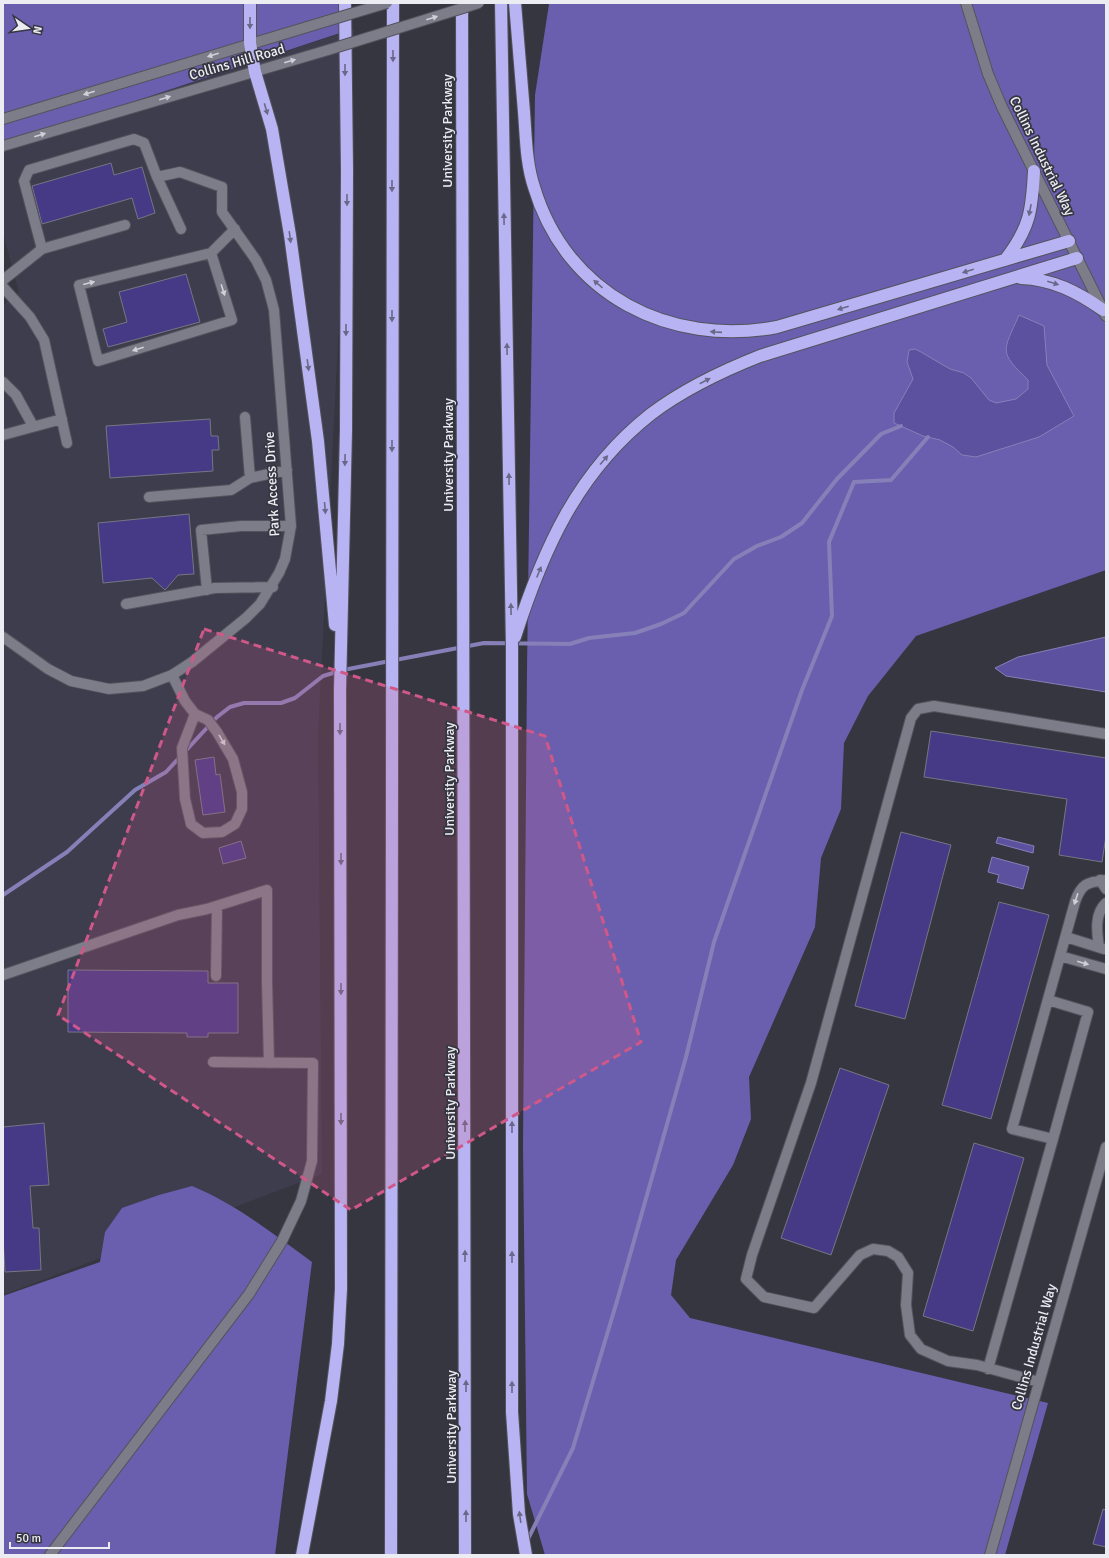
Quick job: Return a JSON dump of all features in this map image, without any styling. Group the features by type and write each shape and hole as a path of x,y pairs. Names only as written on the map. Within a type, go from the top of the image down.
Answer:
{"highway":[{"path":"250,3 250,43 255,72 274,137 290,235 318,441 340,690"},
{"path":"302,1555 331,1401 338,1344 341,1289 340,690 346,430 347,170 345,3"},
{"path":"391,1555 393,3"},
{"name":"University Parkway","path":"462,3 465,1555"},
{"path":"501,3 512,648 512,1412 519,1514 526,1555"},
{"path":"515,3 528,156 534,187 545,215 556,236 570,256 591,279 628,306 650,317 677,326 701,331 758,331 777,327 1069,242"},
{"path":"1005,260 1026,227 1032,200 1034,171"},
{"path":"512,648 533,585 547,550 564,516 582,487 602,461 627,435 652,414 702,382 723,371 760,356 1077,258"},
{"path":"1014,277 1037,279 1059,285 1080,295 1104,313"}],"street":[{"name":"Collins Hill Road","path":"3,119 250,43 387,3"},
{"name":"Collins Hill Road","path":"3,146 255,72 479,3"},
{"name":"Collins Industrial Way","path":"966,3 988,74 1002,107 1104,313"},
{"path":"42,249 24,182 29,170 134,139 144,143 157,177 181,229"},
{"name":"Park Access Drive","path":"3,637 60,675 96,688 126,689 143,686 172,675 192,662 246,618 260,604 273,587 285,559 291,526 274,310 266,280 256,260 222,212 222,187 180,172 157,177"},
{"path":"3,280 42,249 125,225"},
{"path":"211,253 232,320 98,361 79,285 211,253 235,229"},
{"path":"3,287 30,317 44,340 68,443"},
{"path":"3,382 16,395 33,426"},
{"path":"245,416 250,478"},
{"path":"3,435 62,419"},
{"path":"149,497 231,490 250,478 287,470"},
{"path":"207,590 202,530 241,526 291,526"},
{"path":"126,604 207,590 273,587"},
{"path":"172,675 185,701 195,714 208,720 233,759 242,792 242,809 235,824 222,832 203,833 191,824 186,806 182,748 195,714"},
{"path":"1039,1382 948,1361 921,1350 910,1335 906,1305 908,1273 898,1257 888,1251 873,1249 860,1255 814,1308 764,1297 746,1279 752,1256 811,1083 911,718 918,709 934,706 1106,734"},
{"path":"1053,1139 1012,1129 1078,892 1084,885 1103,880 1106,889"},
{"path":"3,975 178,915 217,906 267,890 269,1062"},
{"path":"1066,937 1103,948 1098,919 1103,906 1106,903"},
{"path":"216,976 217,906"},
{"path":"1060,956 1106,969"},
{"path":"988,1369 1088,1012 1048,1000"},
{"path":"50,1555 249,1294 282,1241 301,1201 312,1161 313,1063 213,1062"},
{"name":"Collins Industrial Way","path":"990,1555 1106,1147"}],"highlighted area":[{"path":"204,629 545,736 641,1042 351,1210 58,1015"}],"shaded area":[{"path":"3,3 344,3 349,30 3,145"},
{"path":"1106,3 1106,570 916,636 868,696 844,743 841,809 821,858 815,927 749,1077 751,1119 733,1165 676,1260 671,1295 690,1318 1048,1403 1005,1555 545,1555 527,1494 523,1145 527,670 535,95 549,4"},
{"path":"354,29 318,734 322,1174 3,1295 3,305 19,292 3,233 3,145"},
{"path":"1019,315 1044,326 1047,365 1074,416 1039,437 976,457 962,455 953,447 940,440 923,436 894,423 894,413 913,379 907,362 909,350 915,349 950,369 964,373 971,378 989,400 996,403 1016,399 1028,389 1028,380 1012,363 1006,350 1009,337"},
{"path":"1106,637 1106,692 1006,676 995,668 1018,657"},
{"path":"998,837 1034,846 1033,853 996,843"},
{"path":"992,857 1029,867 1023,889 997,882 999,875 988,872"},
{"path":"192,1186 208,1193 239,1211 312,1262 275,1555 3,1555 3,1296 100,1262 105,1232 122,1208 159,1195"}],"building":[{"path":"111,163 114,175 142,167 155,213 138,219 132,198 42,224 32,186"},
{"path":"186,274 200,322 108,347 103,329 127,322 119,292"},
{"path":"210,419 211,436 218,436 219,450 212,450 213,471 110,478 106,426"},
{"path":"189,514 194,574 178,575 165,590 152,578 103,583 98,523"},
{"path":"931,731 1106,758 1106,836 1102,862 1059,855 1067,799 924,777"},
{"path":"214,757 216,775 220,774 225,812 203,815 195,760"},
{"path":"901,832 951,845 905,1019 855,1006"},
{"path":"241,841 246,858 223,864 219,848"},
{"path":"999,902 1049,915 991,1119 942,1105"},
{"path":"68,970 208,971 208,983 238,983 238,1033 208,1033 208,1037 187,1037 187,1033 68,1032"},
{"path":"840,1068 889,1085 831,1255 781,1238"},
{"path":"44,1123 49,1185 30,1186 33,1228 39,1228 41,1270 5,1272 3,1237 3,1127"},
{"path":"974,1143 1024,1158 973,1331 923,1316"},
{"path":"1103,1509 1106,1510 1106,1547 1093,1544"}],"waterway":[{"path":"3,895 67,852 135,790 166,772 217,717 230,707 244,703 281,703 295,698 323,676 343,670 484,643 570,644 589,638 635,633 661,624 684,613 734,559 757,546 781,537 802,523 837,479 881,434 901,426"},
{"path":"527,1541 573,1448 617,1301 686,1057 714,942 802,690 832,616 829,542 854,482 891,480 928,437"}]}
